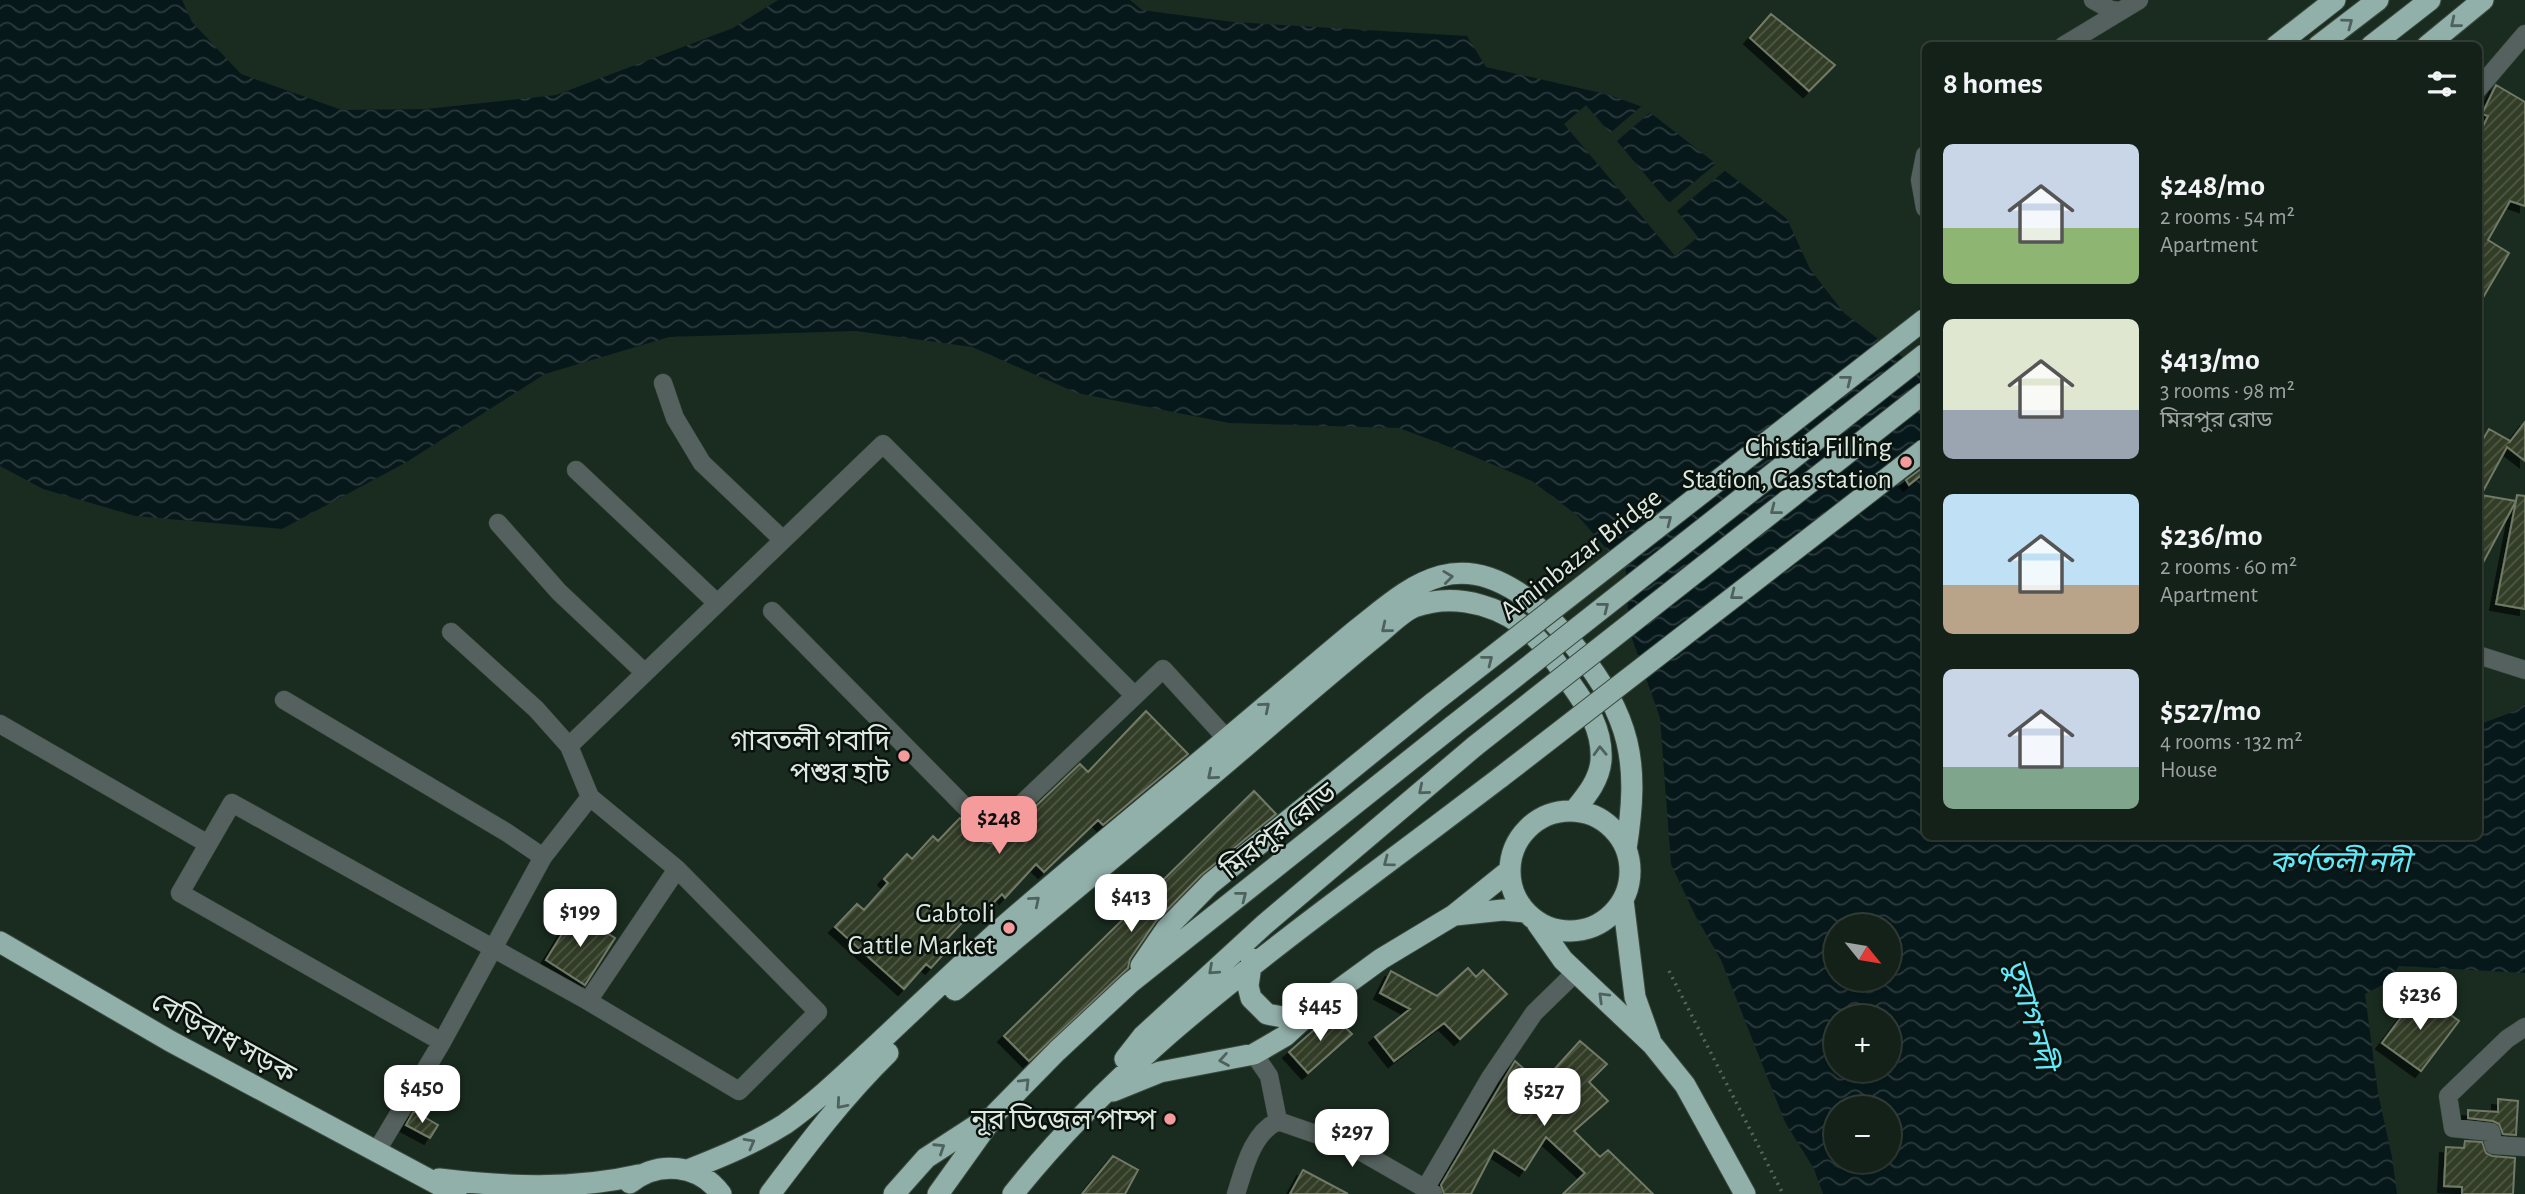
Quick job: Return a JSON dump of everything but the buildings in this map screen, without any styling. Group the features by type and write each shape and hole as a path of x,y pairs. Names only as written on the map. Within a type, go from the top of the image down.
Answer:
{"highway":[{"path":"2281,42 2335,0"},
{"path":"2323,42 2378,0"},
{"path":"2376,42 2430,0"},
{"path":"2432,42 2483,0"},
{"name":"Aminbazar Bridge","path":"1130,983 1167,928 1210,884 1434,702 1922,320"},
{"name":"Aminbazar Bridge","path":"1454,725 1922,356"},
{"path":"1101,1096 1143,1036 1265,924 1475,746 1922,394"},
{"path":"1016,1193 1053,1146 1164,1037 1250,967 1922,451"},
{"path":"688,1170 733,1152 784,1124 830,1089 1004,926 1227,739 1369,620 1417,586 1443,575 1484,576 1505,584 1540,607 1587,662 1622,722 1632,771 1626,849"},
{"path":"770,1194 818,1131 869,1072 940,1003 1410,608 1434,601 1456,600 1476,604 1497,611 1538,639 1594,719 1600,742 1598,775 1574,811"},
{"name":"মিরপুর রোড","path":"938,1194 996,1113 1130,983 1454,725"},
{"path":"1454,915 1503,910 1531,917 1552,929 1568,932 1585,930 1600,924 1613,914 1623,900 1630,880 1626,849 1617,834 1605,822 1574,811 1560,812 1535,823 1517,844 1510,870 1511,886 1517,900 1531,917 1563,960 1652,1044 1685,1085 1745,1194"},
{"path":"1101,1096 1160,1072 1254,1054 1285,1036 1322,1002 1381,959 1454,915 1510,870"},
{"path":"1623,900 1635,997 1652,1044"},
{"path":"1265,924 1250,967 1248,986 1251,998 1267,1014 1288,1018 1322,1002"},
{"name":"বেড়িবাধ সড়ক","path":"0,942 170,1041 456,1194"},
{"path":"894,1194 926,1158 996,1113"},
{"name":"বেড়িবাধ সড়ক","path":"423,1177 484,1185 599,1184 655,1169 688,1170"},
{"path":"688,1170 705,1178 721,1194"},
{"path":"619,1194 639,1175"}],"street":[{"path":"2093,0 2110,10 2120,11"},
{"path":"2070,42 2138,0"},
{"path":"2482,84 2525,34"},
{"path":"1922,170 1922,191"},
{"path":"663,383 675,418 702,463 783,540"},
{"path":"569,746 883,444 1135,696"},
{"path":"576,470 718,603"},
{"path":"498,523 559,592 645,673"},
{"path":"772,611 991,832 1163,669 1227,739"},
{"path":"442,1042 180,893 232,803 588,1000 739,1091 818,1012 677,869 590,797 569,746 536,709 451,632"},
{"path":"2482,656 2525,670"},
{"path":"284,700 506,832 543,857"},
{"path":"0,724 208,844"},
{"path":"376,1152 442,1042 543,857 590,797"},
{"path":"588,1000 677,869"},
{"path":"1236,1194 1248,1154 1271,1124 1279,1121 1353,1147 1429,1192 1490,1078 1534,1013 1577,971"},
{"path":"2525,1027 2507,1039 2448,1096 2453,1128 2491,1132 2494,1145 2525,1147"},
{"path":"1254,1054 1269,1076 1279,1121"}],"path":[{"path":"1669,971 1783,1194"}],"water":[{"path":"0,0 182,0 192,22 241,74 342,110 426,109 556,95 733,28 778,0 1130,0 1142,10 1233,22 1467,36 1486,67 1606,94 1643,107 1787,219 1810,269 1844,313 1922,372 1922,840 2482,840 2482,723 2515,711 2525,704 2525,973 2399,966 2388,982 2365,994 2378,1093 2397,1194 1823,1194 1814,1169 1785,1122 1721,960 1695,915 1671,864 1660,718 1629,630 1626,571 1578,516 1532,481 1463,452 1399,428 1229,423 1077,393 972,347 856,331 669,337 545,374 405,463 282,529 135,516 43,489 0,466"}],"pier":[{"path":"1644,104 1653,110 1617,141 1669,203 1718,162 1727,169 1677,211 1698,237 1675,256 1564,124 1586,105 1610,133"}],"place":[{"name":"Chistia Filling Station, Gas station","path":"1906,462"},
{"name":"গাবতলী গবাদি পশুর হাট","path":"904,756"},
{"name":"Gabtoli Cattle Market","path":"1009,928"},
{"name":"নূর ডিজেল পাম্প","path":"1170,1119"}],"water label":[{"name":"কর্ণতলী নদী","path":"2340,862"},
{"name":"তুরাগ নদী","path":"2031,1014"}]}
